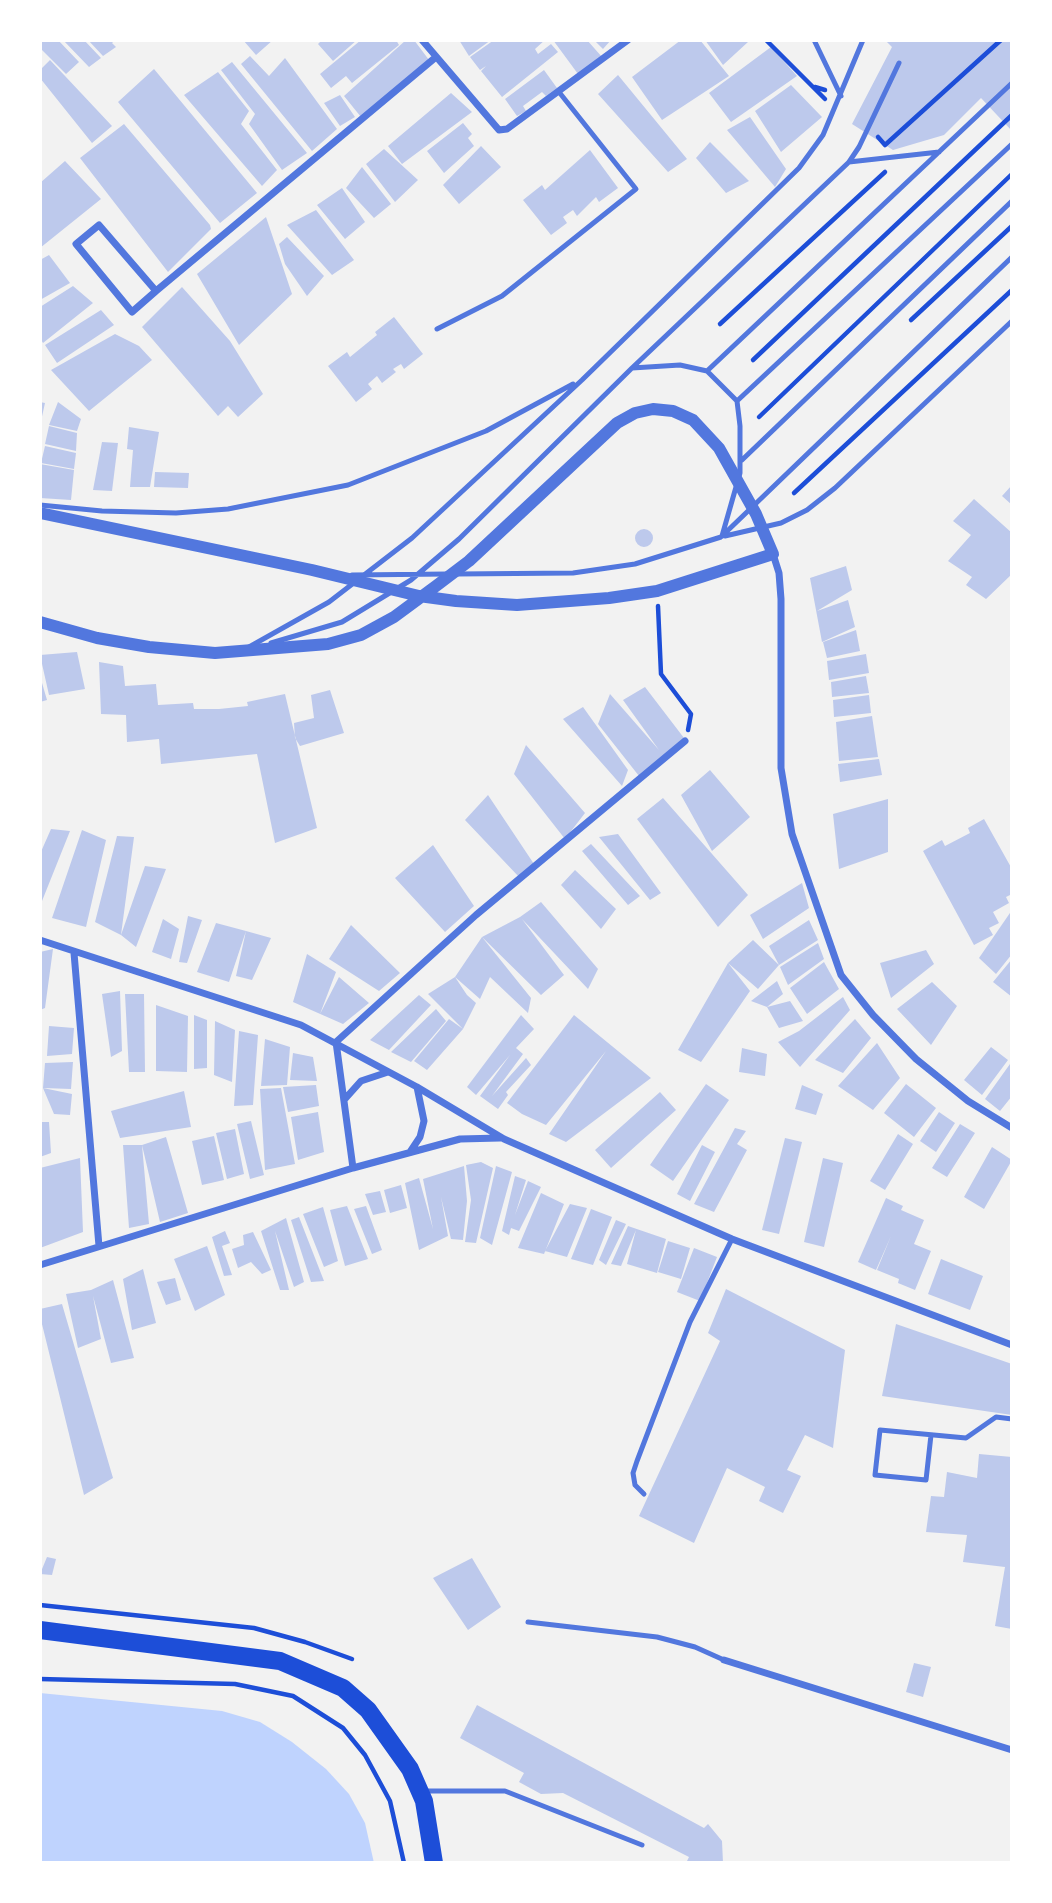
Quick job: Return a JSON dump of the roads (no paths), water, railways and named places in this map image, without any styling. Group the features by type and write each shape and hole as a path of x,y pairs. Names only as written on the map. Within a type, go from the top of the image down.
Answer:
{"main road":[{"path":"40,1630 280,1661 318,1675 343,1688 368,1710 410,1769 431,1835 434,1863"}],"street":[{"path":"422,40 494,128 507,129 628,40"},
{"path":"156,291 99,225 76,244 132,312 436,57"},
{"path":"40,622 97,638 149,647 215,653 328,645 360,635 394,617 469,561 617,423 635,413 653,409 673,411 693,420 719,448 756,514 779,573 781,768 792,834 841,975 873,1015 916,1059 968,1101 1012,1128"},
{"path":"40,513 336,575 419,596 517,605 657,591 773,554"},
{"path":"335,1042 476,915 685,741"},
{"path":"40,940 301,1025 417,1087 504,1139 732,1239 1012,1345"},
{"path":"75,953 99,1246"},
{"path":"335,1042 353,1168"},
{"path":"343,1100 361,1081 389,1072"},
{"path":"410,1152 420,1137 424,1121 417,1087"},
{"path":"40,1265 410,1152 460,1139 504,1139"},
{"path":"724,1660 1012,1750"}],"lane":[{"path":"814,40 841,96"},
{"path":"241,651 329,602 412,538 582,380 799,168 823,135 863,40"},
{"path":"241,651 342,622 411,580 459,539 632,368 849,162 869,128 899,63"},
{"path":"707,371 1012,83"},
{"path":"437,329 502,296 636,189 559,92"},
{"path":"737,401 1012,144"},
{"path":"849,162 939,152"},
{"path":"742,460 1012,201"},
{"path":"722,537 1012,257"},
{"path":"336,575 573,573 635,564 722,537 782,523 807,510 835,488 1012,321"},
{"path":"632,368 680,365 707,371 737,401 742,460 722,537"},
{"path":"40,505 102,511 176,513 228,509 348,485 486,431 582,380"},
{"path":"644,1494 635,1485 633,1473 636,1461 690,1322 732,1239"},
{"path":"931,1435 926,1480 875,1475 880,1430 966,1438 996,1417 1012,1419"},
{"path":"528,1622 657,1636 695,1647 724,1660"},
{"path":"419,1791 505,1791 642,1845"}],"water":[{"path":"40,1693 222,1711 260,1722 292,1742 326,1769 349,1794 365,1823 374,1863 40,1863"}]}
